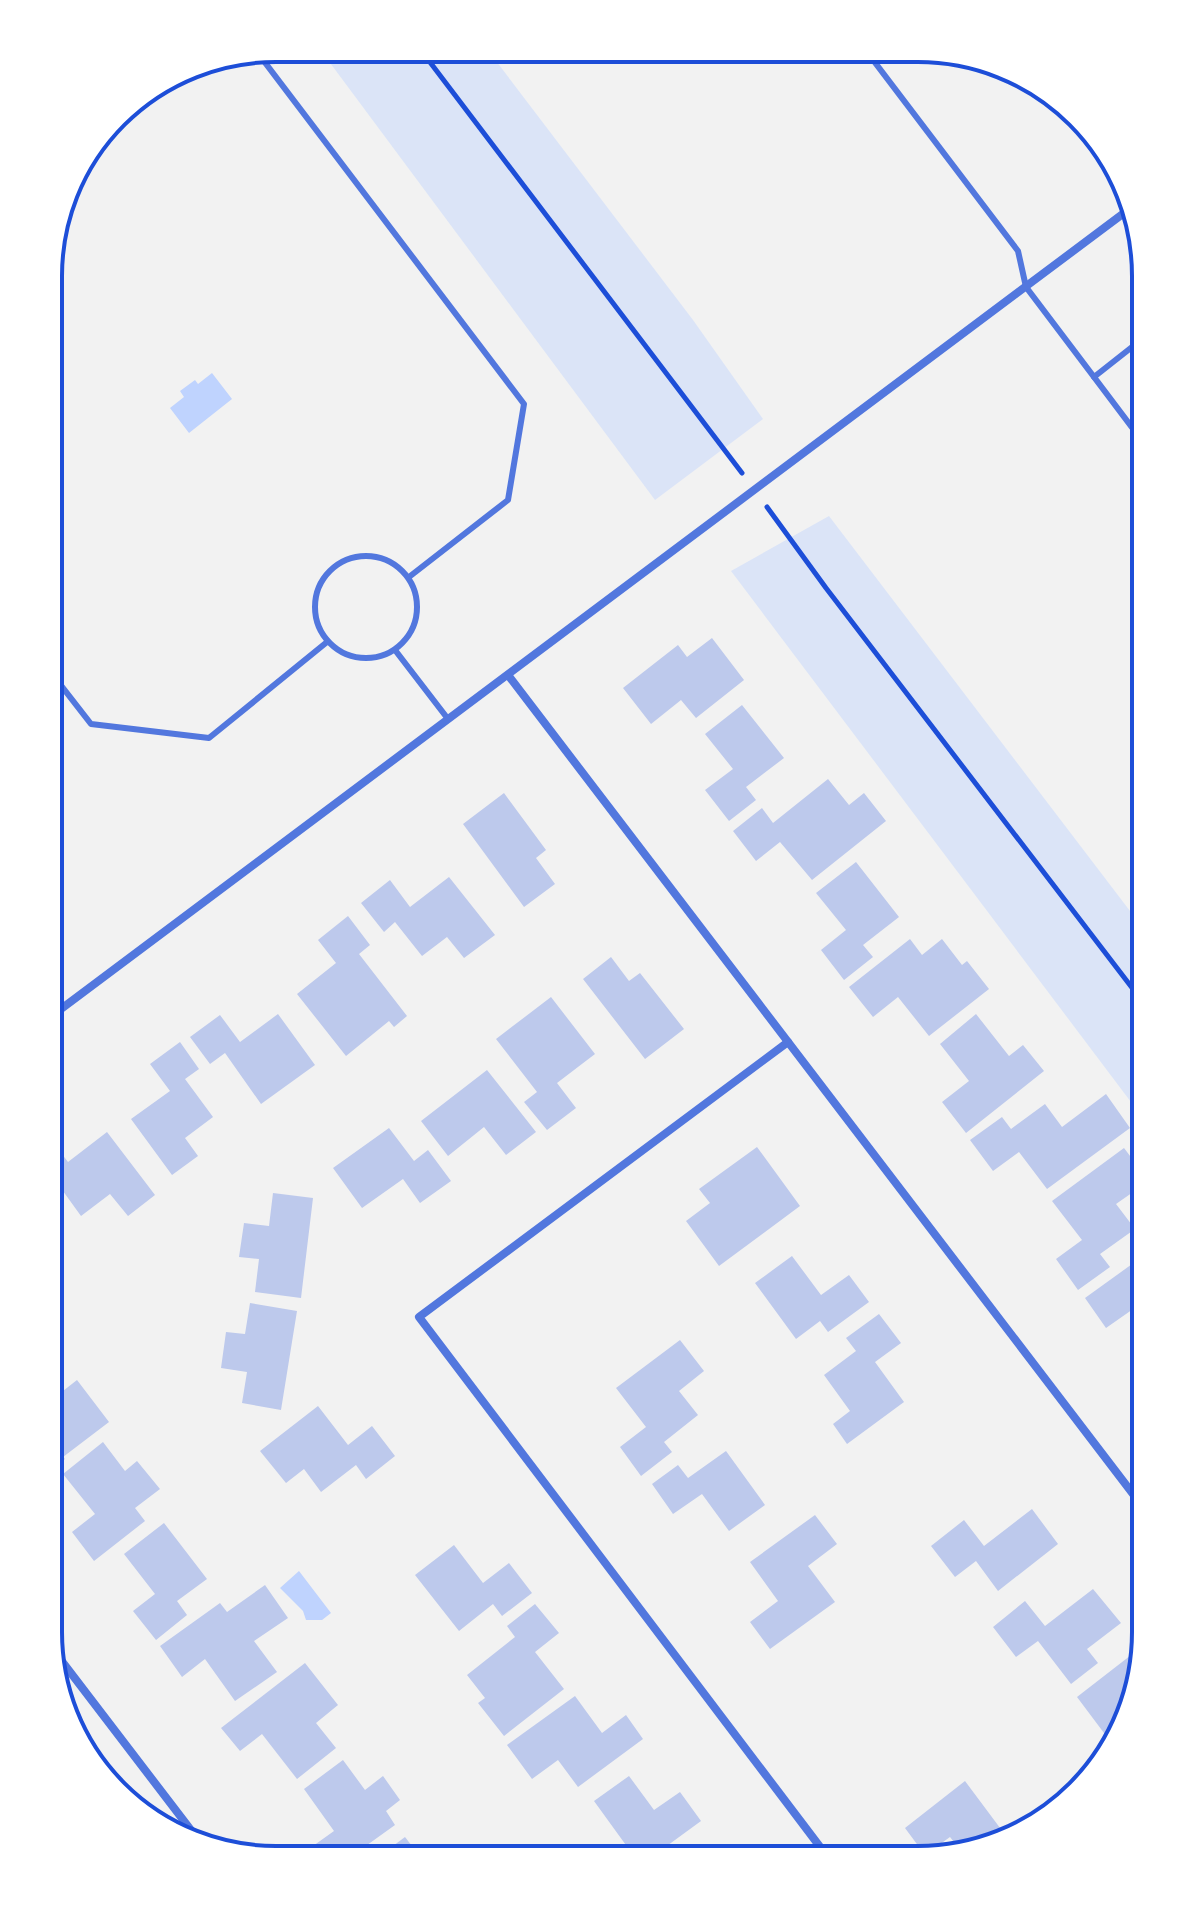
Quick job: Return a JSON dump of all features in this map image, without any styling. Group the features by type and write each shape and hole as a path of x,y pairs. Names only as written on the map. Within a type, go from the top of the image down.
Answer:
{"street":[{"path":"62,1005 1123,214"},
{"path":"508,675 1132,1493"},
{"path":"788,1042 419,1317 819,1846"},
{"path":"65,1665 189,1827"}],"lane":[{"path":"875,62 1018,251 1026,287 1132,427"},
{"path":"265,63 524,404 508,500 409,577"},
{"path":"1094,377 1132,347"},
{"path":"365,555 382,557 397,565 409,577 416,592 418,608 415,625 407,639 395,650 367,659 353,657 327,642 315,611 316,594 322,579 334,566 348,558 365,555"},
{"path":"62,687 91,724 209,738 327,642"},
{"path":"395,650 448,719"}],"path":[{"path":"430,62 726,453"},
{"path":"779,524 1132,988"}],"shaded area":[{"path":"329,62 497,62 693,320 763,419 655,500"},
{"path":"829,516 1132,914 1132,1103 731,571"}],"water":[{"path":"212,373 232,399 189,433 170,408 184,397 180,391 195,380 198,384"},
{"path":"299,1571 331,1613 322,1620 306,1620 303,1611 280,1588"}],"building":[{"path":"712,638 744,680 696,718 681,700 651,724 623,688 678,645 687,657"},
{"path":"742,705 784,758 746,787 756,800 729,821 705,790 733,769 705,734"},
{"path":"828,779 849,805 864,793 886,821 812,880 780,842 756,861 733,831 762,808 773,823"},
{"path":"504,793 546,850 536,858 555,884 524,907 463,824"},
{"path":"856,862 899,917 863,945 873,957 844,980 821,950 846,930 816,893"},
{"path":"449,877 495,935 464,958 447,937 422,956 395,922 384,932 361,903 390,880 410,907"},
{"path":"348,916 370,945 359,954 407,1016 394,1027 389,1021 346,1056 297,994 336,963 318,940"},
{"path":"910,939 922,955 942,939 962,965 967,961 989,989 929,1036 898,997 873,1017 849,987"},
{"path":"611,957 629,981 640,973 684,1029 645,1059 583,979"},
{"path":"551,997 595,1054 557,1083 576,1108 547,1130 524,1102 537,1092 496,1039"},
{"path":"278,1014 315,1065 261,1104 225,1053 210,1064 190,1037 220,1015 240,1042"},
{"path":"976,1014 1009,1056 1023,1045 1044,1071 966,1133 942,1102 969,1081 940,1044"},
{"path":"180,1042 199,1069 185,1079 213,1117 185,1138 198,1156 172,1175 131,1119 170,1091 150,1064"},
{"path":"487,1070 536,1132 506,1155 484,1127 448,1156 421,1121"},
{"path":"1106,1094 1130,1128 1047,1189 1019,1152 993,1171 970,1140 1002,1117 1011,1129 1045,1104 1062,1127"},
{"path":"389,1128 414,1161 428,1150 451,1181 420,1203 403,1179 362,1208 333,1168"},
{"path":"107,1132 155,1195 128,1216 110,1194 81,1216 62,1190 62,1154 68,1162"},
{"path":"757,1147 800,1206 719,1266 686,1221 710,1203 699,1189"},
{"path":"1124,1148 1132,1159 1132,1193 1116,1204 1132,1225 1132,1231 1100,1254 1110,1267 1078,1290 1056,1259 1082,1240 1052,1201"},
{"path":"273,1193 313,1198 301,1298 255,1292 259,1259 239,1257 244,1223 269,1226"},
{"path":"792,1256 821,1295 849,1275 869,1302 828,1332 820,1321 796,1339 755,1283"},
{"path":"1132,1264 1132,1310 1106,1328 1085,1298"},
{"path":"250,1303 297,1311 281,1410 242,1403 247,1372 221,1368 226,1332 245,1334"},
{"path":"879,1314 901,1343 875,1362 904,1402 847,1444 833,1424 850,1411 824,1375 856,1351 846,1338"},
{"path":"680,1340 704,1371 679,1391 698,1415 664,1442 672,1452 641,1476 620,1447 646,1427 616,1388"},
{"path":"77,1380 109,1422 63,1457 65,1459 62,1461 62,1390"},
{"path":"318,1406 348,1445 372,1426 395,1456 366,1479 356,1465 321,1492 304,1469 286,1483 260,1451"},
{"path":"103,1442 125,1471 137,1461 160,1489 135,1508 145,1521 94,1561 72,1532 95,1514 63,1474"},
{"path":"726,1451 765,1505 729,1531 702,1494 673,1514 652,1484 678,1465 688,1478"},
{"path":"1032,1509 1058,1544 998,1591 976,1561 955,1577 931,1546 964,1520 984,1546"},
{"path":"815,1515 837,1544 808,1566 835,1602 770,1649 750,1622 778,1601 750,1562"},
{"path":"164,1523 207,1579 177,1601 187,1615 156,1640 133,1611 155,1594 124,1554"},
{"path":"454,1545 483,1583 509,1563 532,1593 502,1616 493,1604 459,1631 415,1575"},
{"path":"265,1585 288,1618 254,1641 277,1672 235,1701 205,1659 182,1677 160,1646 220,1603 227,1612"},
{"path":"1093,1589 1121,1623 1087,1649 1098,1663 1071,1684 1038,1641 1016,1657 993,1627 1025,1601 1045,1626"},
{"path":"535,1604 559,1633 535,1652 564,1689 504,1736 478,1703 485,1698 467,1675 515,1637 507,1626"},
{"path":"1131,1655 1121,1701 1105,1735 1077,1697"},
{"path":"305,1663 338,1705 316,1723 336,1748 297,1779 262,1734 240,1751 221,1728"},
{"path":"575,1696 602,1733 626,1715 643,1739 578,1787 558,1760 532,1779 507,1745"},
{"path":"343,1760 365,1790 383,1776 400,1800 386,1811 395,1825 366,1846 313,1846 334,1831 304,1789"},
{"path":"629,1776 654,1810 680,1792 701,1821 667,1846 627,1846 594,1801"},
{"path":"965,1781 1001,1829 960,1842 955,1843 950,1837 940,1844 918,1846 905,1828"},
{"path":"405,1837 412,1846 393,1846"}]}
